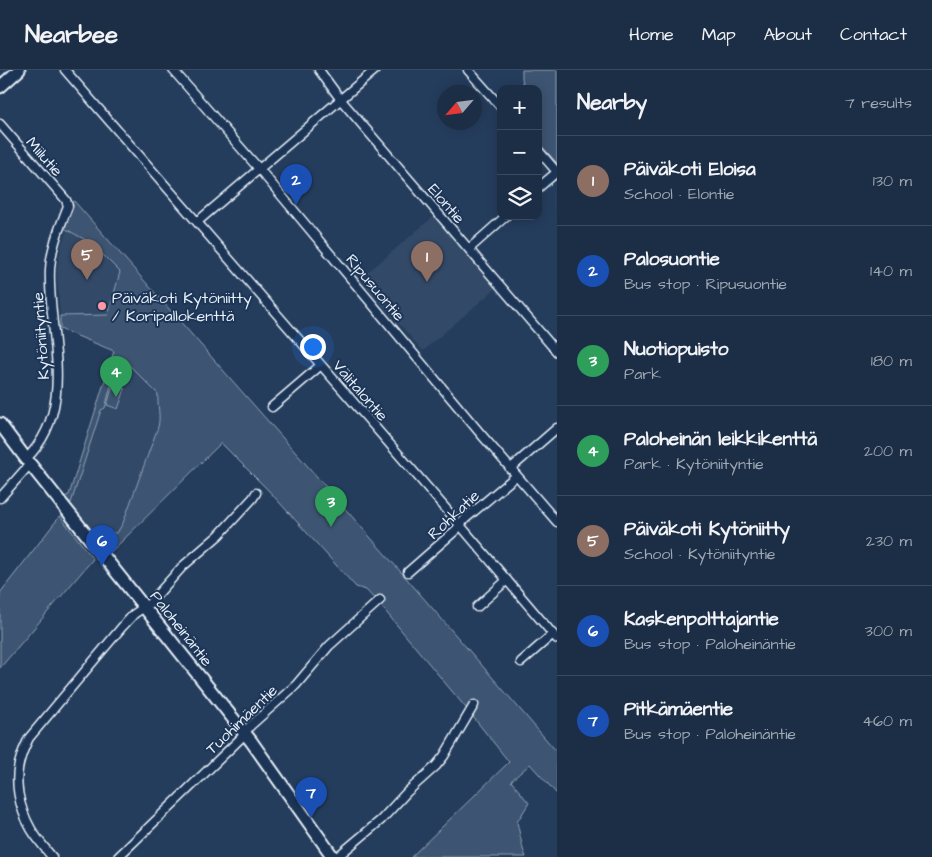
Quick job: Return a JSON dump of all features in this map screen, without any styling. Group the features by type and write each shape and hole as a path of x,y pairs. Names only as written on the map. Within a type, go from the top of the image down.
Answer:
{"street":[{"path":"0,87 18,70"},
{"name":"Välitalontie","path":"65,70 555,637"},
{"name":"Ripusuontie","path":"173,70 260,170 516,476 557,522"},
{"name":"Elontie","path":"319,70 341,100 557,352"},
{"path":"197,222 375,70"},
{"path":"468,70 497,103"},
{"name":"Miilutie","path":"0,124 66,200 68,206"},
{"path":"542,155 557,172 542,185"},
{"name":"Kytöniityntie","path":"0,498 28,462 42,440 50,421 56,397 57,360 50,268 55,240 68,206"},
{"path":"469,249 502,220"},
{"path":"272,407 321,365"},
{"name":"Paloheinäntie","path":"0,424 28,462 255,746 333,857"},
{"path":"510,468 557,428"},
{"name":"Rohkatie","path":"408,572 456,530 465,519 516,476"},
{"path":"52,857 35,836 22,810 18,776 20,757 28,738 134,614 149,604 182,567 219,535 256,493"},
{"path":"477,607 507,580"},
{"name":"Tuohimäentie","path":"118,857 231,748 250,726 296,685 329,646 380,600"},
{"path":"521,662 555,637"},
{"path":"337,857 381,820 407,792 436,766 444,756 474,705"}],"shaded area":[{"path":"522,70 557,70 557,163 542,146 542,85 523,85"},
{"path":"74,201 557,752 557,794 530,764 511,781 529,803 517,822 526,857 411,857 509,762 381,606 366,590 356,587 269,491 221,443 110,553 97,538 106,532 117,533 123,523 159,423 158,394 121,357 117,363 105,408 101,410 71,503 64,497 69,495 114,351 60,329 60,316 108,315 120,272 91,243 64,228 71,209 71,202"},
{"path":"434,216 496,288 423,351 360,279"},
{"path":"67,230 91,243 120,272 108,315 60,316 57,269 62,243"},
{"path":"120,357 158,394 160,419 123,523 117,533 106,532 97,538 71,503 101,410 105,408"},
{"path":"113,385 125,389 118,409 107,405"},
{"path":"60,516 93,559 0,668 0,593"}],"place":[{"name":"Palosuontie","path":"296,205"},
{"name":"Päiväkoti Kytöniitty","path":"87,280"},
{"name":"Päiväkoti Eloisa","path":"427,282"},
{"name":"Päiväkoti Kytöniitty / Koripallokenttä","path":"102,306"},
{"name":"Paloheinän leikkikenttä","path":"116,397"},
{"name":"Nuotiopuisto","path":"331,527"},
{"name":"Kaskenpolttajantie","path":"102,566"},
{"name":"Pitkämäentie","path":"311,818"}]}
